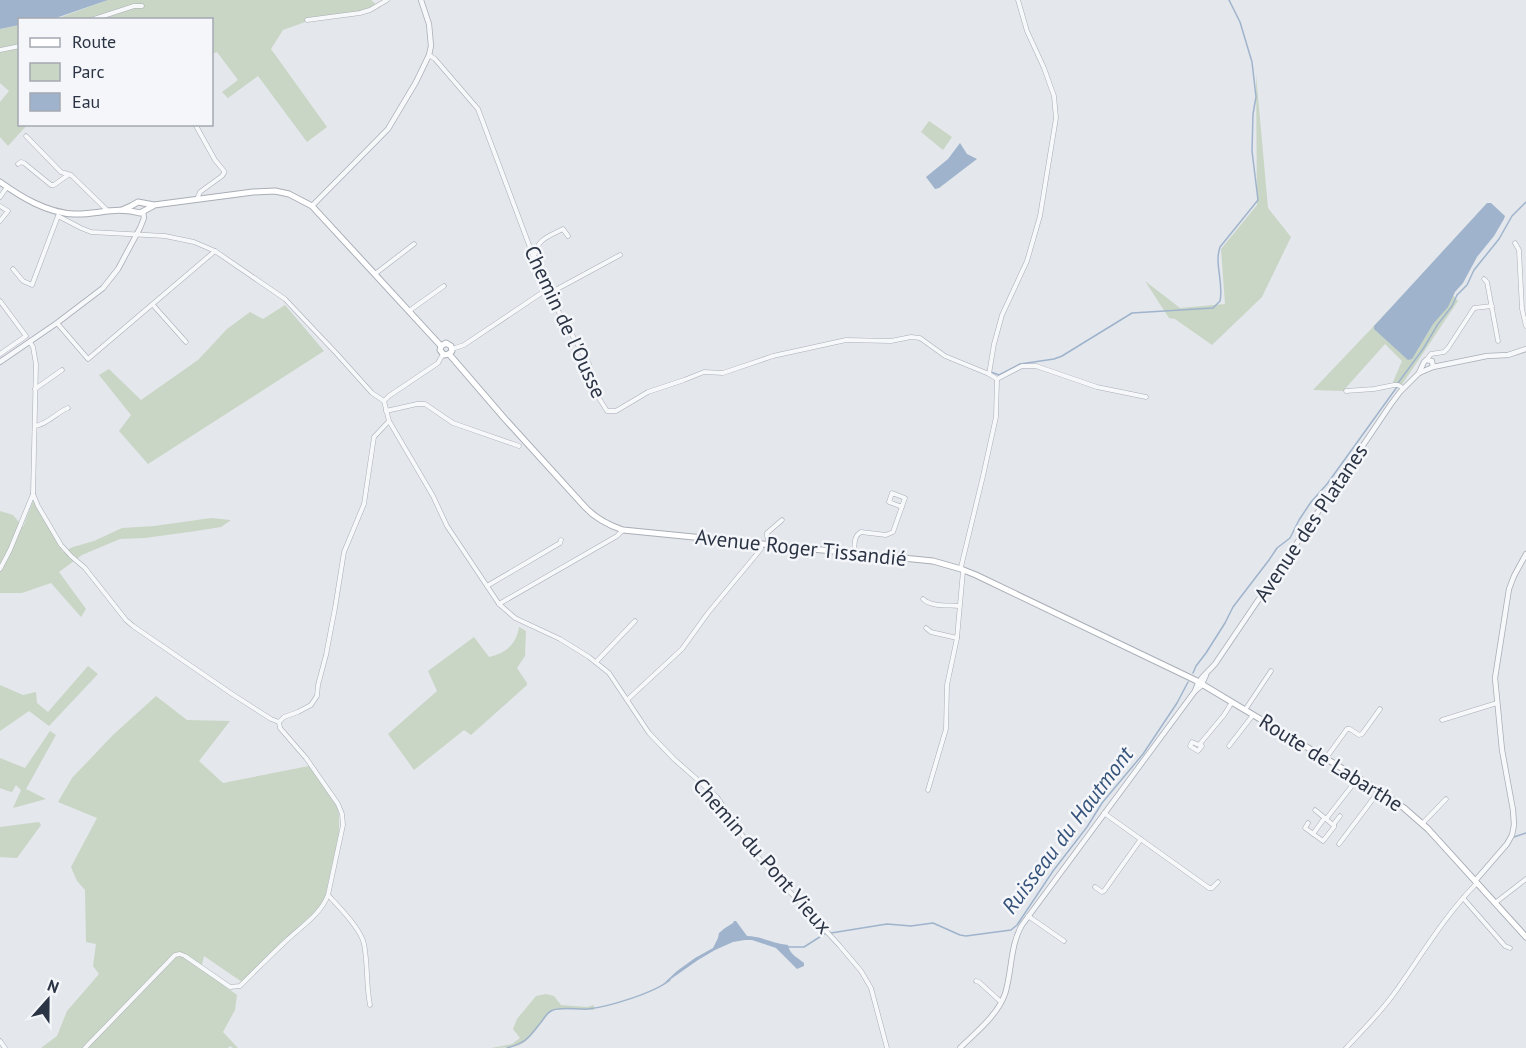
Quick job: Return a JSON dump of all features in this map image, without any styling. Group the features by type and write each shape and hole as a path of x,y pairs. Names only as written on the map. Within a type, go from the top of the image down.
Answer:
{"main road":[{"path":"0,182 58,214 108,210 140,212 154,205 253,192 275,191 289,194 312,206 441,345 440,350 448,353 448,344 441,345"},
{"path":"122,210 140,202 154,205"},
{"path":"140,212 145,207 143,203"},
{"path":"134,204 133,208 140,212"},
{"name":"Avenue Roger Tissandié","path":"448,353 592,515 606,524 623,530 933,561 961,568 1200,683"},
{"name":"Route de Labarthe","path":"1200,683 1395,801 1422,824 1526,937"}],"street":[{"path":"307,20 360,13 387,0"},
{"path":"312,206 388,129 416,82 429,56 431,44 429,24 421,0"},
{"path":"989,374 1002,315 1027,261 1041,210 1056,118 1054,96 1027,31 1018,0"},
{"path":"97,18 134,6 142,6"},
{"name":"Chemin de l'Ousse","path":"431,44 435,58 478,109 547,292 589,364 597,395 607,411 616,411 648,392 704,372 723,373 773,356 846,340 920,338 945,356 997,379"},
{"path":"0,50 18,46"},
{"path":"429,56 435,58"},
{"path":"196,126 215,160 224,171 222,176 200,192 196,199"},
{"path":"26,136 61,172 71,176 108,210"},
{"path":"18,164 24,163 51,185 69,175"},
{"path":"0,197 7,187"},
{"path":"0,206 8,211 0,220"},
{"path":"0,362 57,324 104,288 118,269 141,225 140,212"},
{"path":"13,269 23,281 32,285 58,214 91,232 165,236 194,242 215,251 285,299 372,393 384,401 438,363 448,353 470,342 547,292 620,255"},
{"path":"534,259 536,247 542,240 563,229 568,236"},
{"path":"1515,243 1519,250 1522,309 1526,326"},
{"path":"375,274 414,244"},
{"path":"57,324 88,359 215,251"},
{"path":"1484,279 1487,282 1498,341"},
{"path":"409,311 444,286"},
{"path":"0,301 26,336 0,354"},
{"path":"153,305 186,342"},
{"path":"1429,364 1442,352 1474,308 1492,306"},
{"path":"0,316 7,311"},
{"path":"0,569 33,494 36,364 30,342"},
{"path":"1429,364 1442,365 1487,356 1508,355 1526,349"},
{"path":"1442,352 1443,358 1449,364"},
{"name":"Avenue des Platanes","path":"1001,1002 1019,930 1028,916 1196,691 1391,404 1403,388 1429,364"},
{"path":"928,790 946,729 947,685 957,638 963,571 961,567 996,417 997,379 1022,366 1036,366 1097,387 1146,397"},
{"path":"35,389 62,370"},
{"path":"1346,391 1394,385 1403,388"},
{"name":"Chemin du Pont Vieux","path":"384,401 389,421 433,496 447,526 500,604 515,618 560,639 609,673 649,733 717,797 754,853 839,945 867,980 887,1048"},
{"path":"386,411 425,404 453,423 519,446"},
{"path":"35,426 41,426 68,408"},
{"path":"279,722 284,717 311,705 317,696 344,552 364,504 374,437 389,421"},
{"path":"854,553 857,534 861,532 886,535 893,532 906,498 892,493 889,502 902,507"},
{"path":"33,494 61,545 85,568 126,620 219,685 279,722"},
{"path":"770,545 768,533 782,520"},
{"path":"500,604 617,536 623,530"},
{"path":"487,586 560,543 561,540"},
{"path":"627,700 682,649 760,549 761,544"},
{"path":"1346,1048 1393,994 1512,835 1513,810 1502,750 1495,671 1507,596 1511,582 1526,554"},
{"path":"923,599 933,604 960,606"},
{"path":"596,662 635,621"},
{"path":"926,628 931,632 957,638"},
{"path":"1245,710 1271,671"},
{"path":"1200,744 1232,702"},
{"path":"1442,720 1497,703"},
{"path":"1326,758 1347,729 1359,735 1362,734 1380,709"},
{"path":"1229,746 1254,715"},
{"path":"85,1048 175,956 180,954 185,956 230,987 240,986 321,909 328,895 343,825 342,814 333,796 306,758 280,728 279,722"},
{"path":"1313,834 1358,777"},
{"path":"1339,844 1380,790"},
{"path":"1422,824 1446,798"},
{"path":"1315,810 1334,824"},
{"path":"1104,813 1209,888 1218,882"},
{"path":"1308,823 1305,828 1324,841 1340,816"},
{"path":"1095,887 1104,891 1141,839"},
{"path":"1495,903 1526,879"},
{"path":"328,895 360,934 364,943 367,993 370,1005"},
{"path":"1463,898 1505,946 1510,948"},
{"path":"1028,916 1064,941"},
{"path":"960,1048 1001,1002 976,981"},
{"path":"0,1041 5,1048"}],"green space":[{"path":"108,0 371,0 380,8 308,21 283,30 271,49 327,127 307,142 258,76 228,98 222,92 238,80 217,52 213,54 213,18 58,18"},
{"path":"18,25 18,126 26,126 8,146 0,137 0,102 9,91 0,83 0,29"},
{"path":"1256,74 1268,208 1291,237 1262,297 1212,345 1175,319 1169,318 1145,281 1180,308 1225,304 1221,249 1257,205"},
{"path":"929,121 952,137 943,150 921,132"},
{"path":"1429,268 1458,301 1401,386 1393,382 1402,361 1385,344 1343,391 1313,390"},
{"path":"285,305 324,351 148,464 119,431 131,415 99,375 109,369 141,400 198,360 227,329 250,312 263,319"},
{"path":"33,501 63,552 122,528 211,518 231,520 221,527 145,538 120,539 82,555 59,572 86,609 81,617 51,583 22,593 0,593 0,511 13,515 23,527"},
{"path":"519,627 526,631 525,656 517,668 527,685 471,735 464,730 414,770 388,734 437,691 428,671 474,637 489,657 500,653 513,643"},
{"path":"88,666 98,674 49,726 29,711 0,731 0,685 23,695 36,692 37,703 48,712"},
{"path":"156,696 187,720 230,721 199,761 223,783 309,766 337,806 339,815 339,833 325,897 319,908 242,982 204,956 201,969 237,995 235,1010 223,1032 238,1048 230,1046 228,1048 41,1048 57,1036 67,1011 99,974 93,966 96,944 86,942 85,890 77,881 71,867 97,818 58,802 72,778 113,735"},
{"path":"50,731 56,735 26,789 46,799 13,808 21,790 16,785 12,792 0,788 0,758 25,768"},
{"path":"39,822 41,825 17,858 0,857 0,827"},
{"path":"546,994 554,996 561,1005 587,1007 594,1005 594,1010 551,1011 526,1041 516,1046 491,1048 512,1044 520,1038 513,1029 517,1019 536,996"}],"water":[{"path":"0,0 108,0 56,18 18,18 18,25 0,29"},
{"path":"960,143 967,154 977,159 935,189 926,177 948,159"},
{"path":"1487,203 1491,203 1505,216 1504,219 1477,257 1448,307 1433,324 1412,359 1408,360 1374,329 1374,326"},
{"path":"734,921 747,936 788,945 792,954 804,963 804,966 797,969 776,948 745,940 733,942 715,950 661,986 677,971 713,948 719,933"}],"waterway":[{"path":"991,372 999,375 1020,364 1062,356 1132,313 1213,308 1220,301 1218,260 1220,247 1258,200 1252,151 1256,97 1252,62 1240,22 1229,0"},
{"name":"Ruisseau du Hautmont","path":"1398,383 1452,306 1457,295 1467,285 1474,270 1499,239 1512,216 1526,202"},
{"name":"Ruisseau du Hautmont","path":"1193,673 1233,607 1277,548 1290,538 1311,502 1327,484 1397,387"},
{"name":"Ruisseau du Hautmont","path":"831,933 887,924 911,926 933,923 966,936 1011,930 1017,925 1102,803 1143,754 1177,703 1188,682"},
{"path":"1514,837 1526,833"},
{"name":"Ruisseau du Hautmont","path":"787,947 804,947 826,933"},
{"name":"Ruisseau du Hautmont","path":"507,1048 527,1039 547,1014 554,1010 588,1009 607,1005 630,999 670,980"}]}
